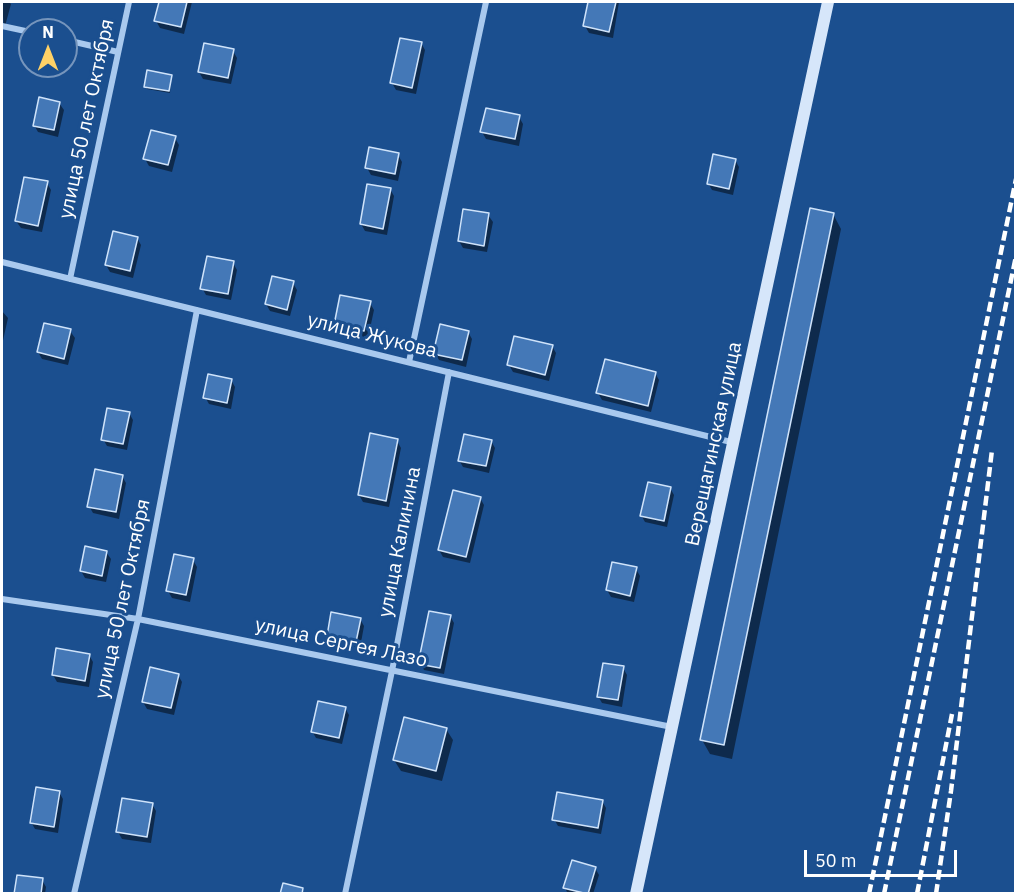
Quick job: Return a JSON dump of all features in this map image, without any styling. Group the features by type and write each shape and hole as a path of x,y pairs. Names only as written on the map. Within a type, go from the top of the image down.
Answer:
{"main road":[{"name":"Верещагинская улица","path":"636,894 735,443 828,2"}],"street":[{"name":"улица 50 лет Октября","path":"70,279 129,2"},
{"path":"409,362 486,2"},
{"path":"2,26 18,29"},
{"path":"78,43 118,52"},
{"name":"улица Жукова","path":"2,262 735,443"},
{"name":"улица 50 лет Октября","path":"74,894 138,619 197,310"},
{"name":"улица Калинина","path":"345,894 392,671 449,372"},
{"name":"улица Сергея Лазо","path":"2,599 138,619 672,727"}],"building":[{"path":"159,2 187,2 181,27 154,21"},
{"path":"588,2 616,2 609,32 583,26"},
{"path":"400,38 422,42 412,88 390,83"},
{"path":"204,43 234,49 228,78 198,72"},
{"path":"147,70 172,75 169,91 144,87"},
{"path":"39,97 60,102 54,130 33,126"},
{"path":"486,108 520,115 515,139 480,132"},
{"path":"151,130 176,136 168,165 143,159"},
{"path":"369,147 399,153 395,174 365,168"},
{"path":"713,154 736,159 729,189 707,184"},
{"path":"24,177 48,181 38,226 15,221"},
{"path":"367,184 391,188 383,229 360,224"},
{"path":"810,208 834,213 724,745 700,740"},
{"path":"463,209 489,213 484,246 458,241"},
{"path":"113,231 138,237 130,271 105,265"},
{"path":"207,256 234,261 228,294 200,289"},
{"path":"272,276 294,281 287,310 265,304"},
{"path":"340,295 371,301 364,331 334,325"},
{"path":"44,323 71,329 64,359 37,352"},
{"path":"440,324 469,331 462,360 433,354"},
{"path":"514,336 553,345 545,375 507,365"},
{"path":"605,359 656,372 648,406 596,393"},
{"path":"208,374 232,379 227,403 203,398"},
{"path":"107,408 130,412 123,444 101,440"},
{"path":"370,433 398,439 386,501 358,495"},
{"path":"464,434 492,440 486,466 458,461"},
{"path":"95,469 123,475 116,512 87,507"},
{"path":"648,482 671,487 664,521 640,516"},
{"path":"453,490 481,497 466,557 438,550"},
{"path":"85,546 107,551 102,576 80,571"},
{"path":"174,554 194,558 186,595 166,591"},
{"path":"612,562 637,567 630,596 606,590"},
{"path":"429,611 451,615 440,668 418,664"},
{"path":"331,612 361,618 356,642 327,636"},
{"path":"56,648 90,654 85,681 52,675"},
{"path":"603,663 624,666 618,700 597,697"},
{"path":"150,667 179,674 171,708 142,702"},
{"path":"318,701 346,707 339,738 311,732"},
{"path":"404,717 447,728 436,771 393,760"},
{"path":"36,787 60,791 54,827 30,823"},
{"path":"557,792 603,800 598,828 552,820"},
{"path":"122,798 153,803 147,837 116,832"},
{"path":"572,860 596,867 588,894 563,888"},
{"path":"17,875 43,878 41,894 14,894"},
{"path":"283,883 303,888 302,894 280,894"}],"railway":[{"path":"869,894 1016,179"},
{"path":"884,894 1016,256"},
{"path":"936,894 951,791 992,450"},
{"path":"917,894 952,714"}]}
